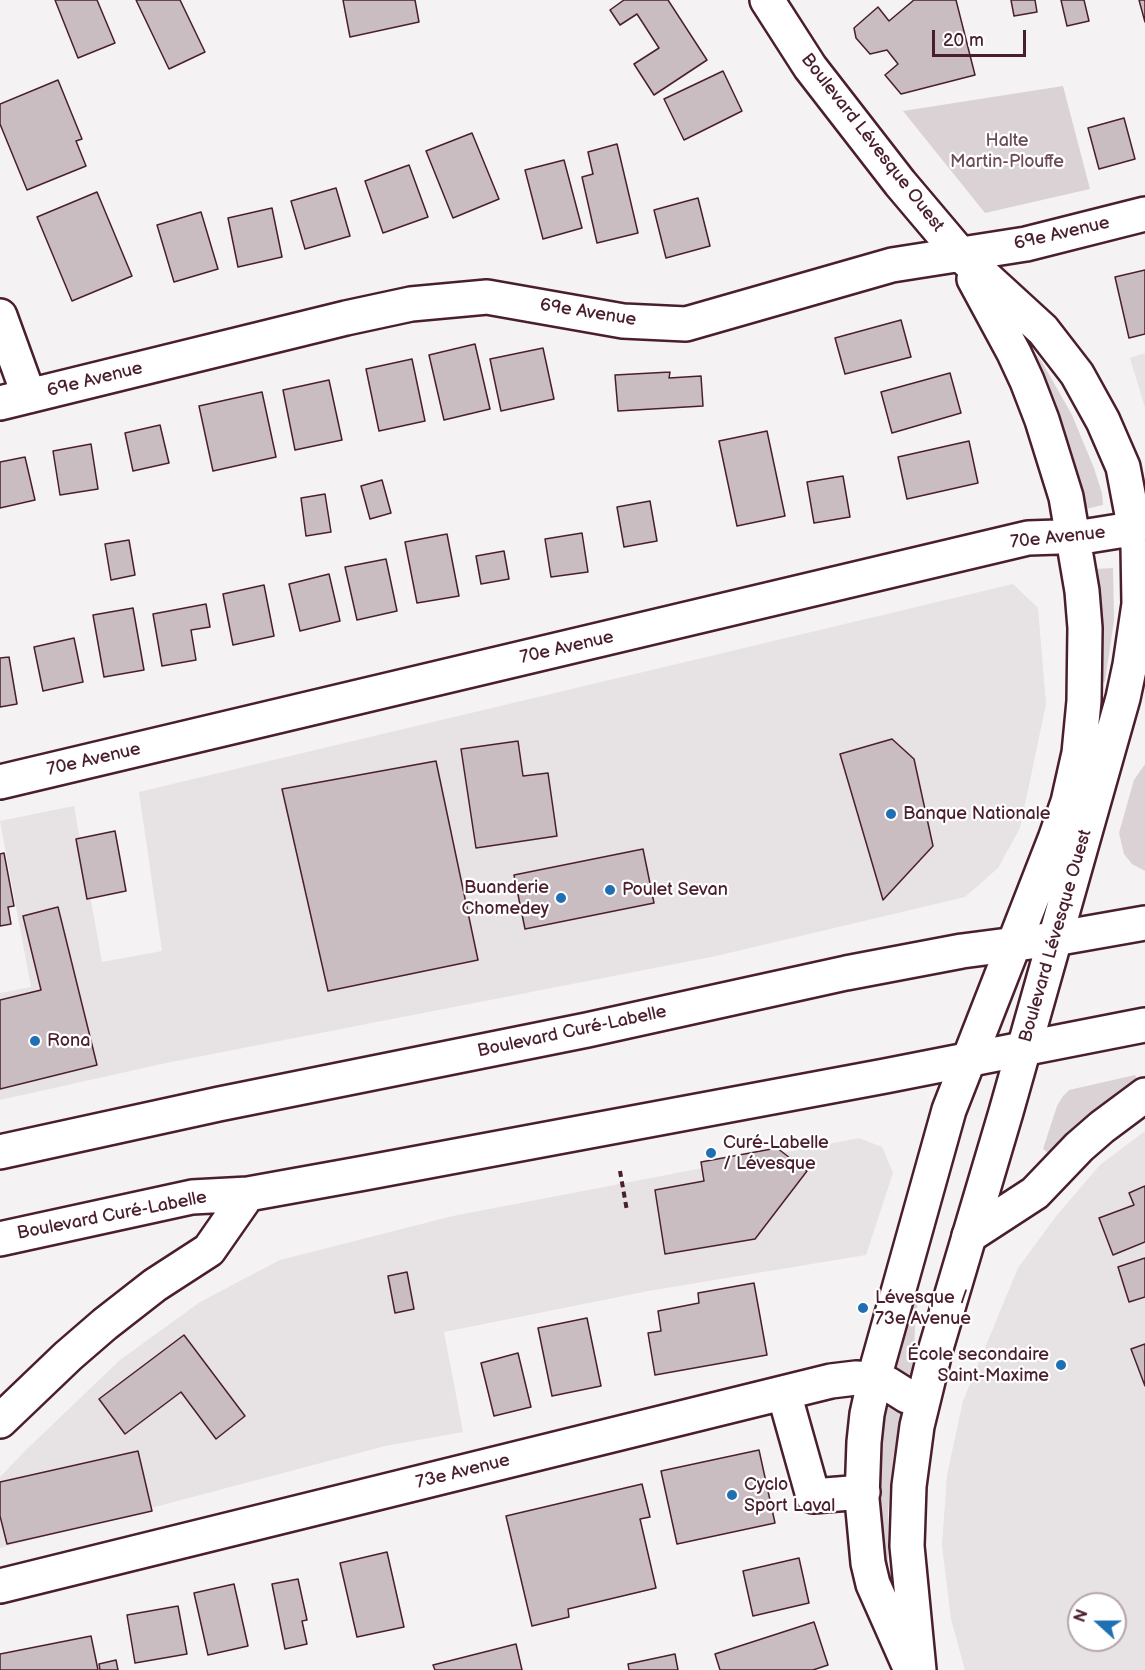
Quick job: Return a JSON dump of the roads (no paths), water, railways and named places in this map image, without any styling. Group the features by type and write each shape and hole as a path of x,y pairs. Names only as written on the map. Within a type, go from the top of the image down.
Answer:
{"street":[{"name":"Boulevard Lévesque Ouest","path":"767,0 810,67 851,122 960,254 1043,330 1077,375 1114,442 1140,525 1139,604 1130,664 1134,701 1054,939 923,1401 913,1453 907,1536 919,1670"},
{"name":"69e Avenue","path":"0,316 15,400 411,303 487,297 623,321 686,324 892,265 1026,244 1145,214"},
{"name":"Boulevard Lévesque Ouest","path":"911,1670 873,1584 866,1544 862,1492 867,1414 943,1132 968,1059 1068,802 1079,753 1084,701 1085,628 1082,591 1066,497 1027,381 960,254"},
{"name":"70e Avenue","path":"0,782 1028,538 1102,534 1140,525"},
{"name":"Boulevard Curé-Labelle","path":"0,1152 219,1104 619,1023 846,973 1145,923"},
{"name":"Boulevard Curé-Labelle","path":"0,1239 192,1197 248,1194 1145,1024"},
{"path":"969,1236 1035,1193 1095,1133 1145,1095"},
{"path":"0,1421 105,1324 155,1285 209,1250 248,1194"},
{"name":"73e Avenue","path":"0,1586 831,1381 856,1378 875,1379 907,1396 923,1401"},
{"path":"784,1393 813,1496 862,1492"}],"place":[{"name":"Banque Nationale","path":"891,814"},
{"name":"Poulet Sevan","path":"610,890"},
{"name":"Buanderie Chomedey","path":"561,898"},
{"name":"Rona","path":"35,1041"},
{"name":"Curé-Labelle / Lévesque","path":"711,1153"},
{"name":"Lévesque / 73e Avenue","path":"863,1308"},
{"name":"École secondaire Saint-Maxime","path":"1061,1365"},
{"name":"Cyclo Sport Laval","path":"732,1495"}],"park label":[{"name":"Halte Martin-Plouffe","path":"1007,151"}]}
